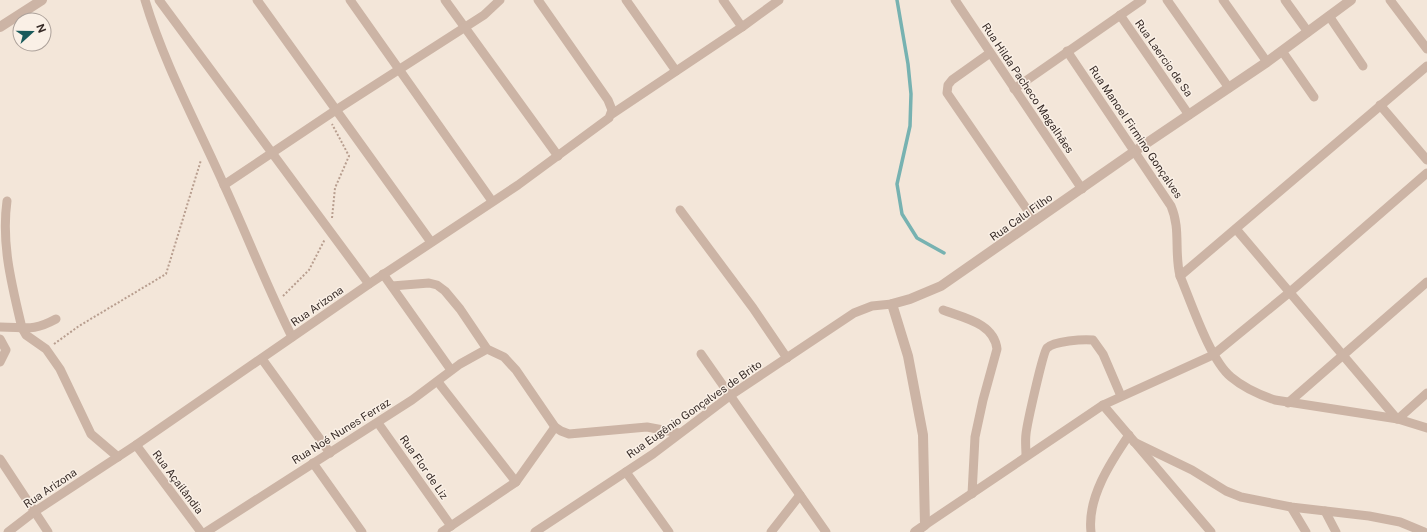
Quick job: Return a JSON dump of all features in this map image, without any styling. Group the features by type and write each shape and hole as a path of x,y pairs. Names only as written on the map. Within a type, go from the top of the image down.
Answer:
{"street":[{"path":"0,26 42,0"},
{"path":"146,0 152,21 178,87 224,185 275,303 292,337"},
{"path":"159,0 369,284"},
{"path":"257,0 431,242"},
{"path":"350,0 492,201"},
{"path":"445,0 558,156"},
{"path":"224,185 336,110 465,28 484,15 500,0"},
{"path":"538,0 608,100 612,114"},
{"path":"626,0 676,71"},
{"path":"723,0 742,27"},
{"name":"Rua Arizona","path":"8,532 34,512 136,445 383,274 518,185 612,114 742,27 779,0"},
{"path":"1014,89 1142,0"},
{"path":"1167,0 1229,88"},
{"path":"1223,0 1267,62"},
{"path":"1285,0 1308,32"},
{"path":"1390,0 1427,49"},
{"name":"Rua Hilda Pacheco Magalhães","path":"955,1 1082,189"},
{"name":"Rua Calu Filho","path":"892,304 910,300 941,286 1135,151 1267,62 1346,2"},
{"name":"Rua Laercio de Sa","path":"1120,15 1189,115"},
{"path":"1329,16 1363,66"},
{"name":"Rua Manoel Firmino Gonçalves","path":"1067,51 1171,206 1178,229 1177,265 1180,276 1213,355 1231,377 1260,395 1288,403 1397,419 1427,428"},
{"path":"1282,51 1314,97"},
{"path":"990,53 952,80 948,85 947,93 1036,221"},
{"path":"1180,276 1427,66"},
{"path":"1380,105 1427,160"},
{"path":"915,532 1103,405 1121,396 1150,385 1213,355 1290,292 1427,173"},
{"path":"7,201 4,220 9,270 22,328 26,336 46,350 60,369 92,434 118,457"},
{"path":"680,210 753,308 787,358"},
{"path":"1236,229 1397,419 1427,393"},
{"path":"383,274 451,370"},
{"path":"1288,403 1427,282"},
{"path":"392,286 421,283 437,285 445,291 460,308 487,349 504,357 516,370 558,429 569,434 647,427 679,433"},
{"path":"892,304 908,356 921,428 925,469 925,525"},
{"name":"Rua Eugênio Gonçalves de Brito","path":"535,532 626,472 731,395 854,313 872,306 892,304"},
{"path":"943,310 968,319 987,329 992,333 996,341 997,349 982,400 975,437 972,494"},
{"path":"0,327 31,329 42,327 56,319"},
{"path":"0,339 6,350 0,362"},
{"path":"1026,456 1025,436 1038,384 1042,358 1045,350 1050,346 1076,340 1092,340 1097,344 1106,360 1121,396"},
{"name":"Rua Noé Nunes Ferraz","path":"206,532 378,423 438,382 451,370 487,349"},
{"path":"701,354 826,532"},
{"path":"262,359 330,453"},
{"path":"438,382 516,482"},
{"path":"1103,405 1211,532"},
{"name":"Rua Flor de Liz","path":"378,423 451,526"},
{"path":"442,532 516,482 558,429"},
{"path":"1132,439 1192,470 1226,491 1241,497 1290,507 1369,516 1400,522 1424,532"},
{"path":"1091,532 1093,506 1103,480 1114,457 1132,439"},
{"name":"Rua Açailândia","path":"136,445 201,532"},
{"path":"0,459 48,532"},
{"path":"313,463 362,532"},
{"path":"626,472 669,532"},
{"path":"771,532 800,495"},
{"path":"1290,507 1306,532"},
{"path":"1325,511 1336,532"}],"path":[{"path":"46,350 79,326 166,274 206,146"}],"waterway":[{"path":"897,0 908,64 911,94 910,126 897,184 902,214 917,238 944,253"}]}
